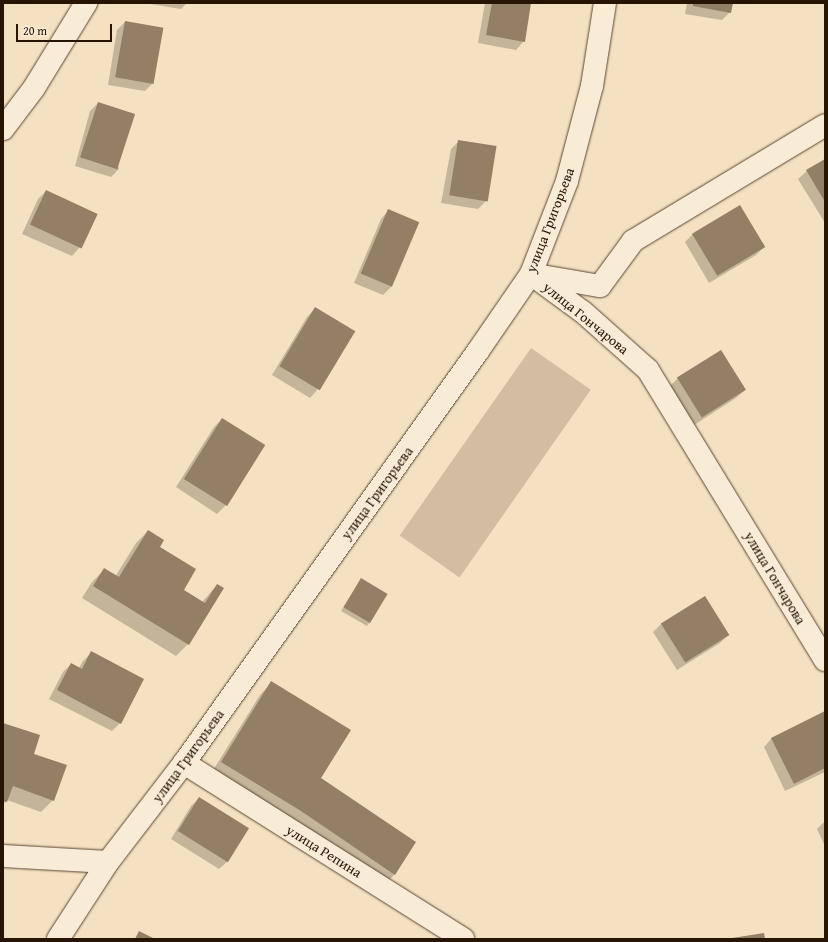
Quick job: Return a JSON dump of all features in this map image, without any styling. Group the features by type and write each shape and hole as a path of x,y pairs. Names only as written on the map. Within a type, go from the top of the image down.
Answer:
{"street":[{"path":"3,129 34,88 86,3"},
{"name":"улица Григорьева","path":"58,939 108,862 184,763 474,357 531,274 567,181 592,86 605,3"},
{"name":"улица Гончарова","path":"531,274 600,286 633,241 825,125"},
{"name":"улица Гончарова","path":"531,274 583,312 648,370 825,660"},
{"name":"улица Репина","path":"184,763 463,939"},
{"path":"3,856 108,862"}],"shaded area":[{"path":"531,348 591,390 459,577 400,536"}],"building":[{"path":"492,3 531,3 525,42 486,35"},
{"path":"693,3 733,3 731,13 693,6"},
{"path":"125,21 163,28 154,84 115,77"},
{"path":"98,102 135,114 117,169 80,157"},
{"path":"458,140 497,146 488,201 449,195"},
{"path":"825,159 825,202 806,170"},
{"path":"46,190 98,214 82,249 30,224"},
{"path":"740,205 765,247 717,276 692,234"},
{"path":"388,209 419,222 392,287 361,273"},
{"path":"315,307 355,331 320,390 279,366"},
{"path":"721,350 746,390 702,417 677,378"},
{"path":"222,418 265,445 227,506 184,479"},
{"path":"148,530 164,540 160,547 196,569 184,590 205,603 217,584 224,588 189,645 93,586 104,568 119,577"},
{"path":"361,578 388,594 370,623 343,607"},
{"path":"705,596 729,635 685,663 661,624"},
{"path":"91,651 144,679 121,724 57,690 71,663 82,669"},
{"path":"271,681 351,730 321,778 416,842 395,875 301,811 221,762"},
{"path":"825,711 825,768 794,784 771,738"},
{"path":"3,723 40,735 34,754 67,765 54,801 13,786 7,802 3,801"},
{"path":"199,797 249,828 228,862 178,831"},
{"path":"139,931 155,939 135,939"},
{"path":"764,933 765,939 732,939 732,938"}]}
